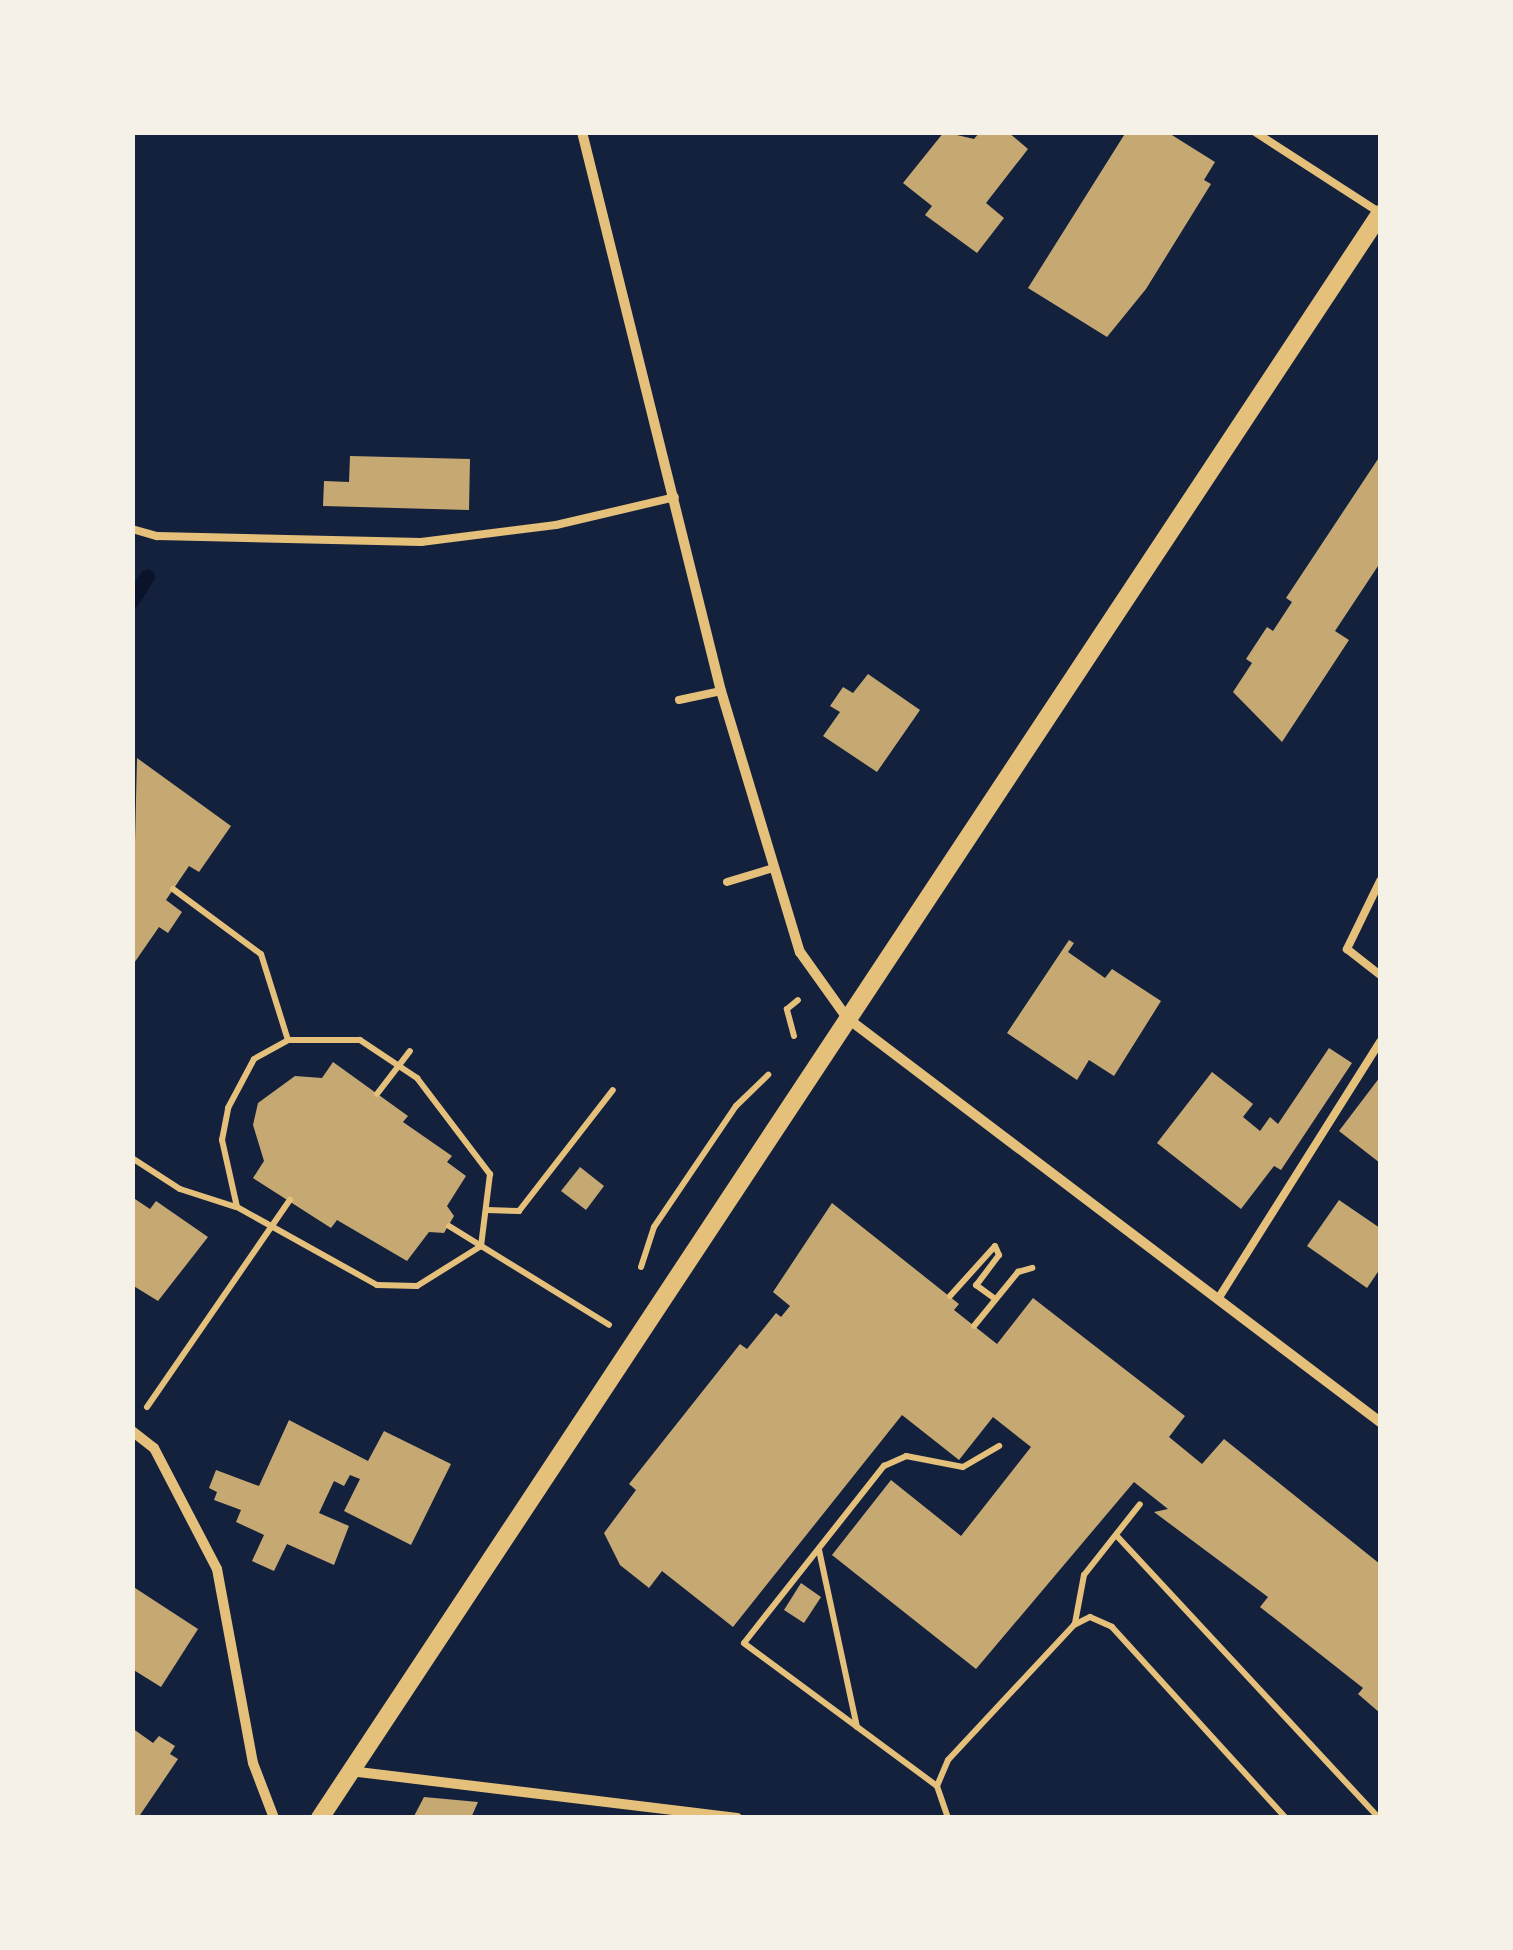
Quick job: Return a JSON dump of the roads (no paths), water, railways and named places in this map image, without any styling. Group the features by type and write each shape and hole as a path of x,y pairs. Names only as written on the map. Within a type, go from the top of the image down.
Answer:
{"street":[{"path":"582,132 721,691 770,869 800,952 847,1018 1380,1422"},
{"path":"320,1818 1380,214"},
{"path":"132,1431 154,1448 217,1569 254,1762 274,1818"},
{"path":"349,1771 737,1818"}],"lane":[{"path":"1254,132 1380,214"},
{"path":"132,529 157,536 421,542 556,525 675,496"},
{"path":"679,700 721,691"},
{"path":"727,882 770,869"},
{"path":"1380,881 1346,949 1380,975"},
{"path":"1218,1298 1380,1042"}],"waterway":[{"path":"132,600 147,576"}]}
